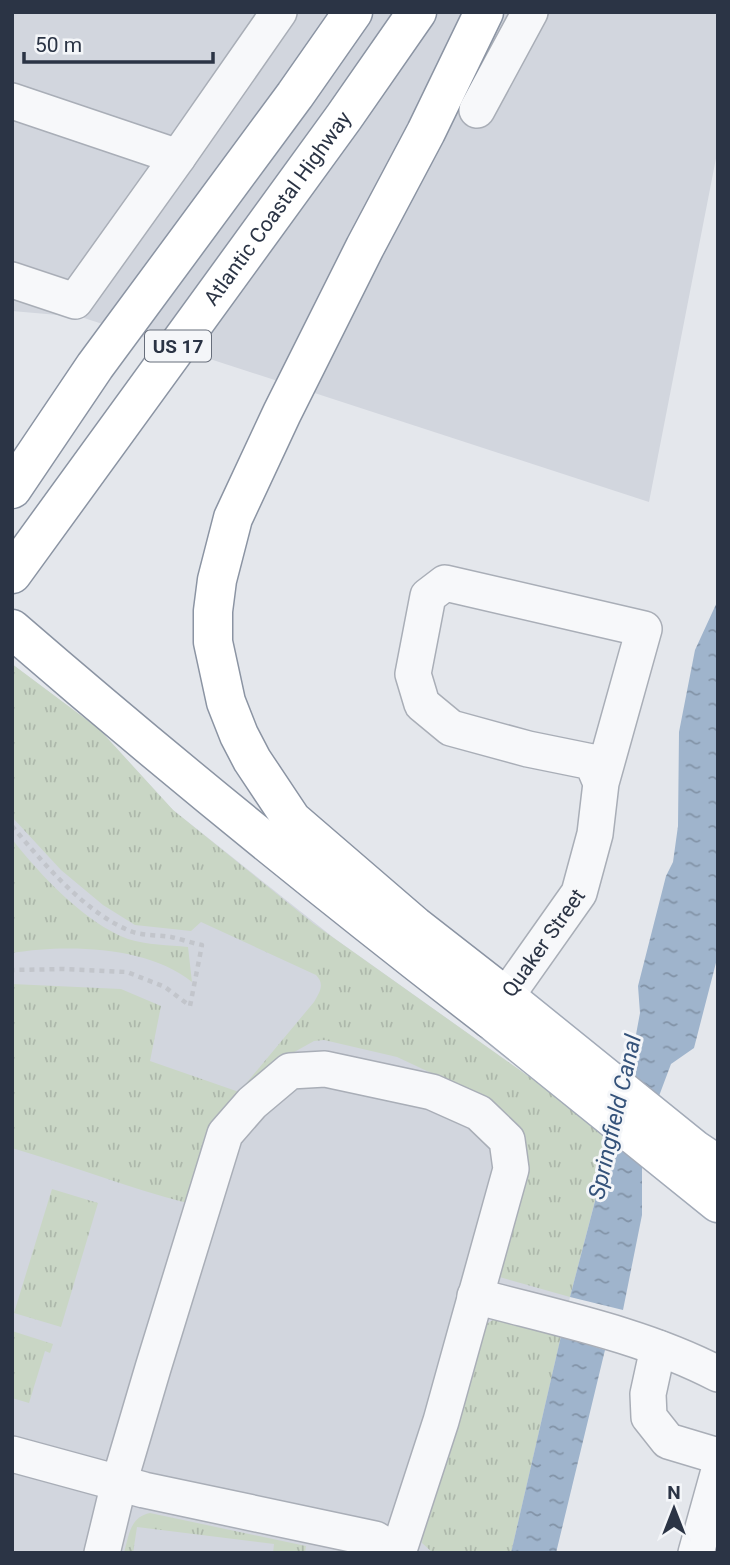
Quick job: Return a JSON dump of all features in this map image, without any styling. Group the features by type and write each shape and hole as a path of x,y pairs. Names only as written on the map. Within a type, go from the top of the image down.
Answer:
{"main road":[{"name":"US 17","path":"12,489 95,366 295,95 352,12"},
{"name":"Atlantic Coastal Highway","path":"12,574 336,128 417,12"},
{"path":"484,12 282,414 233,518 213,611 213,642 226,702 239,735 252,760 292,820 415,926 498,1008 700,1164 718,1203"},
{"path":"12,466 95,366"},
{"path":"12,629 144,744 298,870 498,1008"}],"street":[{"path":"12,280 75,301 279,12"},
{"path":"477,110 530,12"},
{"path":"12,101 178,157"},
{"name":"Quaker Street","path":"498,1008 579,894 595,834 601,783 644,629 445,583 428,596 413,674 422,704 451,728 528,749 592,762 601,783"},
{"path":"12,1454 119,1483 375,1539 398,1553 441,1421 511,1169 507,1140 479,1113 432,1092 325,1069 290,1071 252,1103 225,1134 119,1483 102,1553"},
{"path":"475,1296 658,1348 685,1357 718,1374"},
{"path":"658,1348 648,1394 649,1417 668,1441 718,1456"},
{"path":"696,1553 718,1474"}],"path":[{"path":"12,826 59,879 116,924 135,933 171,937 202,945 190,1006 165,988 127,972 12,970"}],"shaded area":[{"path":"12,12 718,12 718,148 649,502 81,317 12,311"},
{"path":"12,664 99,729 173,810 334,938 542,1086 611,1139 570,1297 511,1553 12,1553"}],"green space":[{"path":"12,664 99,729 173,810 314,924 542,1086 611,1139 570,1297 496,1276 524,1188 459,1086 397,1057 324,1040 314,1041 289,1055 187,1203 12,1148 12,984 121,989 161,1006 150,1061 239,1092 314,1002 321,985 316,975 201,922 191,931 135,925 103,905 61,870 12,817"},
{"path":"12,839 64,897 112,932 150,944 188,947 192,982 153,961 106,951 57,949 12,953"},
{"path":"52,1189 98,1203 61,1327 14,1313"},
{"path":"493,1320 561,1336 511,1553 433,1553 422,1543 424,1527 486,1324"},
{"path":"12,1331 53,1344 50,1353 45,1351 29,1403 12,1398"},
{"path":"150,1513 306,1546 305,1553 273,1553 274,1544 137,1527 133,1553 124,1553 134,1523 138,1518"}],"water":[{"path":"718,600 718,955 694,1048 671,1064 659,1096 642,1163 642,1215 623,1310 570,1297 630,1067 640,1013 638,986 666,876 673,862 678,826 679,732 695,650"},
{"path":"561,1336 605,1350 556,1553 511,1553"}],"water label":[{"name":"Springfield Canal","path":"615,1117"}]}
